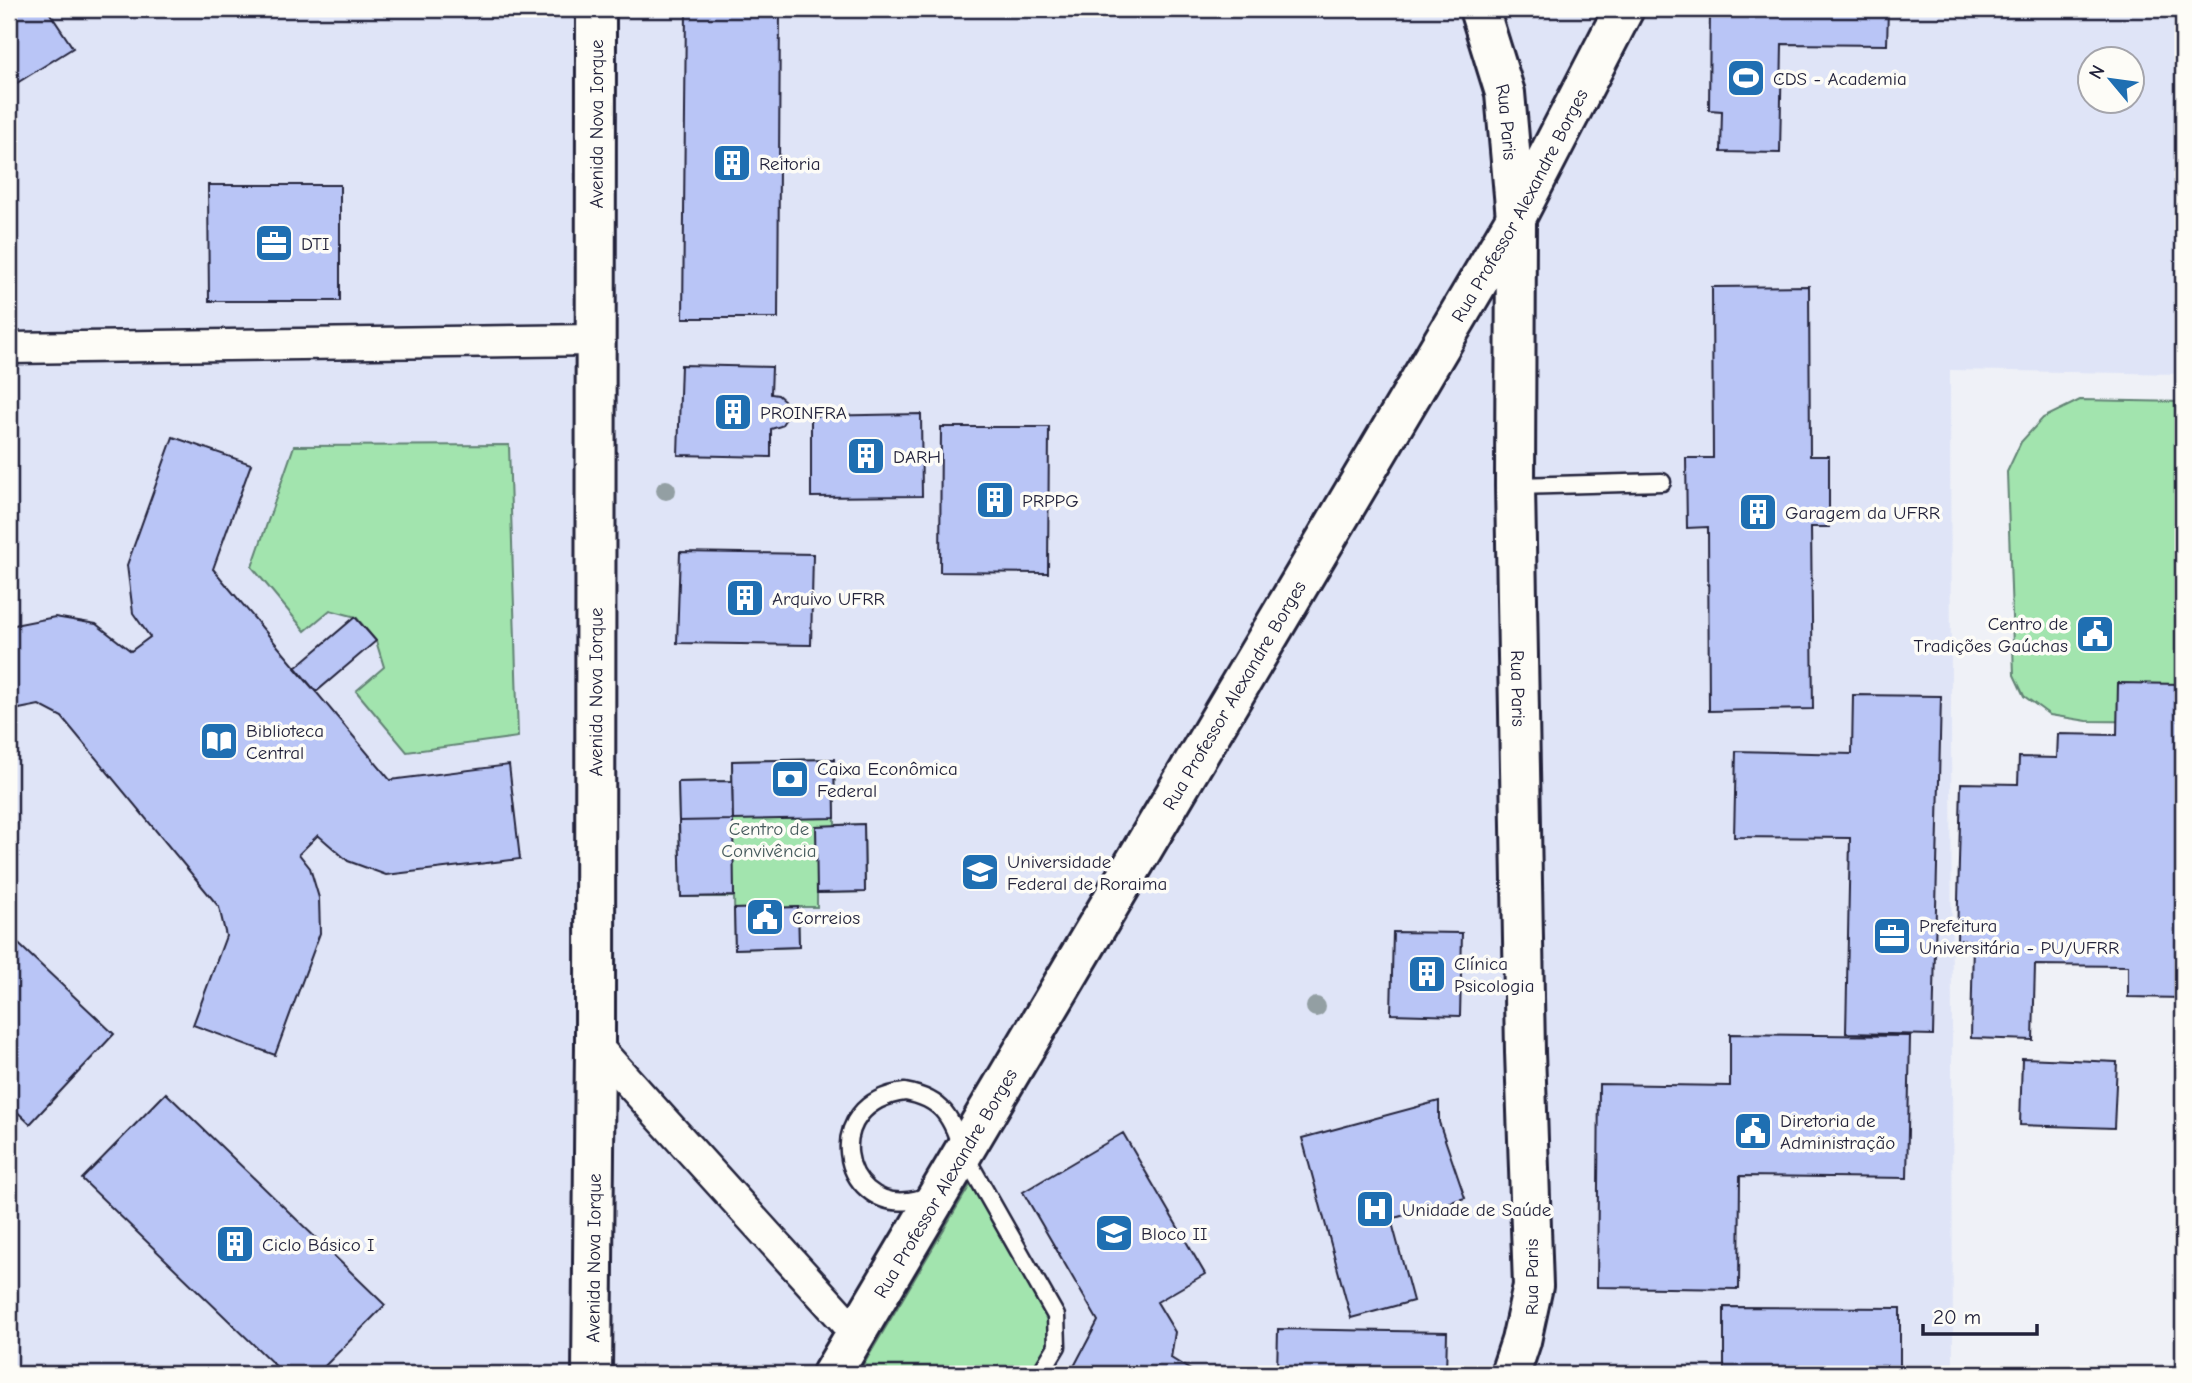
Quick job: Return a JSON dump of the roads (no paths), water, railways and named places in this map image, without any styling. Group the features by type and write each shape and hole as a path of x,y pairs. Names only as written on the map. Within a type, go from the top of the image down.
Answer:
{"street":[{"name":"Avenida Nova Iorque","path":"592,1374 596,9"},
{"name":"Rua Paris","path":"1479,9 1504,93 1516,218 1515,486 1524,1038 1533,1286 1528,1374"},
{"name":"Rua Professor Alexandre Borges","path":"832,1374 1516,218 1624,9"},
{"path":"9,348 596,340"},
{"path":"595,1045 856,1333"},
{"path":"1510,1374 1521,1341 1533,1286"}],"lane":[{"path":"1515,486 1662,482"},
{"path":"963,1152 933,1193 918,1200 901,1202 884,1198 869,1190 857,1178 850,1162 848,1145 860,1114 872,1102 888,1094 905,1092 922,1095 937,1103 948,1116 963,1152 1056,1316 1057,1346 1040,1374"}],"place":[{"name":"CDS - Academia","path":"1746,78"},
{"name":"Reitoria","path":"732,163"},
{"name":"DTI","path":"274,243"},
{"name":"PROINFRA","path":"733,412"},
{"name":"DARH","path":"866,456"},
{"name":"PRPPG","path":"995,500"},
{"name":"Garagem da UFRR","path":"1758,512"},
{"name":"Arquivo UFRR","path":"745,598"},
{"name":"Centro de Tradições Gaúchas","path":"2095,634"},
{"name":"Biblioteca Central","path":"219,741"},
{"name":"Caixa Econômica Federal","path":"790,779"},
{"name":"Universidade Federal de Roraima","path":"980,872"},
{"name":"Correios","path":"765,917"},
{"name":"Prefeitura Universitária - PU/UFRR","path":"1892,936"},
{"name":"Clínica Psicologia","path":"1427,974"},
{"name":"Diretoria de Administração","path":"1753,1131"},
{"name":"Unidade de Saúde","path":"1375,1209"},
{"name":"Bloco II","path":"1114,1233"},
{"name":"Ciclo Básico I","path":"235,1244"}],"park label":[{"name":"Centro de Convivência","path":"769,839"}]}
